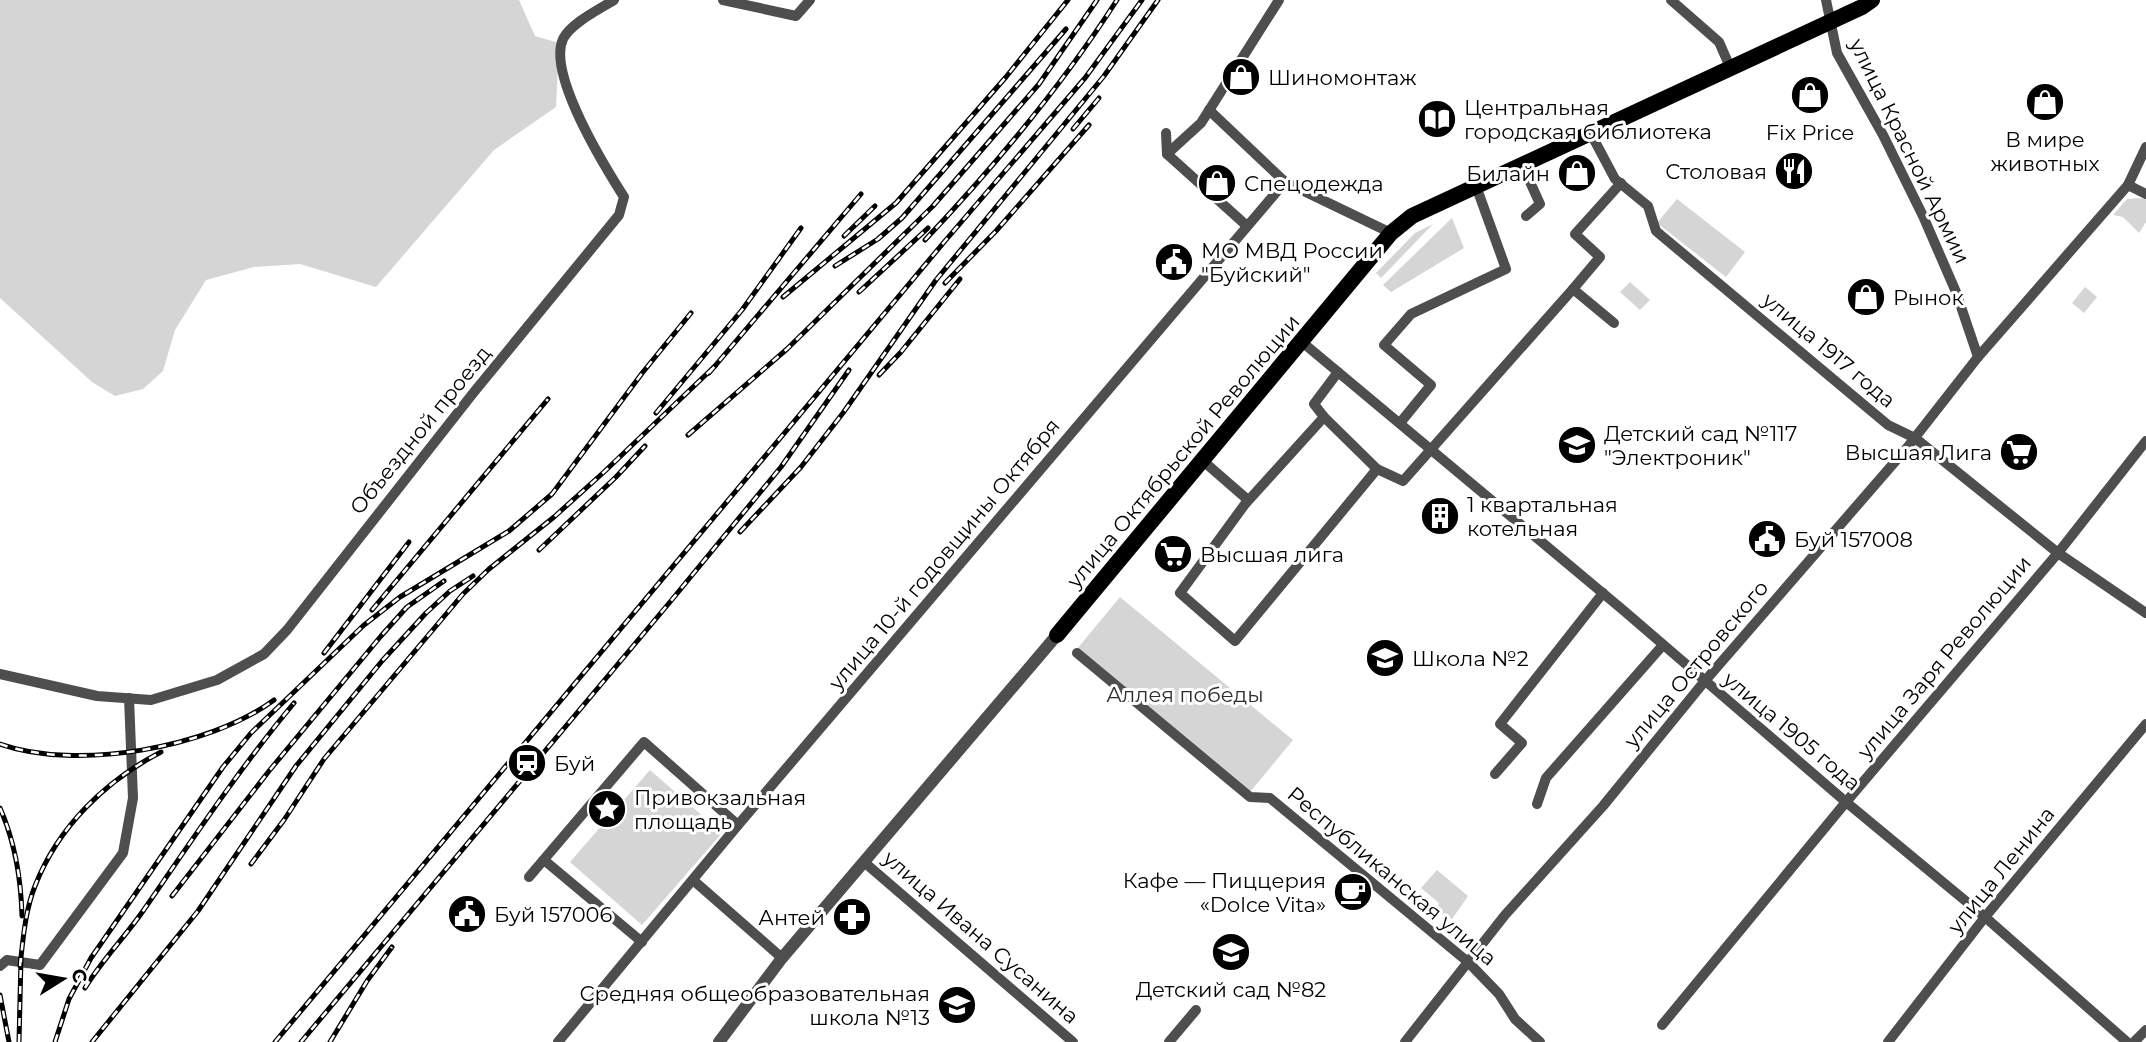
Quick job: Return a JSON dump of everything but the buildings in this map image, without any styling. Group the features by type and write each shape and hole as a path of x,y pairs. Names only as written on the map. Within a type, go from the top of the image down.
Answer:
{"main road":[{"name":"улица Октябрьской Революции","path":"1058,635 1391,233 1412,216 1872,0"}],"street":[{"name":"Объездной проезд","path":"0,674 97,696 150,700 217,680 264,654 287,629 474,392 619,215 624,197 597,156 573,106 561,60 563,39 580,21 614,0"},
{"path":"723,0 796,16 810,0"},
{"path":"1167,154 1201,123 1279,0"},
{"path":"1671,0 1718,42 1730,67"},
{"name":"улица Красной Армии","path":"1826,0 1837,53 1884,135 1929,228 1956,292 1978,357"},
{"path":"1209,110 1285,182 1391,233"},
{"name":"улица 1917 года","path":"1590,132 1615,178 1648,206 1656,231 1888,425 1915,438 2058,553 2146,613"},
{"path":"1167,133 1167,154 1247,226"},
{"name":"улица Островского","path":"1405,1042 1505,915 1603,806 1704,682 1915,438 1978,357 2128,185 2146,147"},
{"path":"1522,164 1540,204 1526,216"},
{"name":"улица 10-й годовщины Октября","path":"558,1042 738,825 1285,182"},
{"path":"1339,372 1314,404 1377,469 1403,481 1600,257 1575,234 1621,183"},
{"path":"2128,185 2146,194"},
{"path":"1400,424 1431,385 1384,345 1411,314 1506,269 1476,186"},
{"path":"1573,289 1614,323"},
{"name":"улица 1905 года","path":"1302,342 1603,593 2127,1042"},
{"path":"1324,417 1247,502 1180,593 1235,641 1377,469"},
{"name":"улица Заря Революции","path":"1662,1025 1846,802 2058,553 2146,441"},
{"path":"1202,460 1248,500 1247,502"},
{"path":"1495,774 1522,743 1500,724 1603,593"},
{"name":"улица Октябрьской Революции","path":"719,1042 782,958 1058,635"},
{"path":"1537,804 1546,778 1662,645"},
{"name":"Республиканская улица","path":"1077,653 1250,797 1270,798 1468,962 1499,994 1515,1019 1540,1042"},
{"path":"0,966 7,960 40,965 123,853 133,798 129,698"},
{"name":"улица Ленина","path":"1888,1042 1985,918 2146,724"},
{"path":"529,877 644,742 738,825"},
{"path":"544,860 642,942"},
{"name":"улица Ивана Сусанина","path":"864,862 1073,1042"},
{"path":"693,880 782,958"},
{"path":"1169,1042 1196,1010"},
{"path":"2133,1042 2146,1030"}],"green space":[{"path":"0,0 519,0 535,36 559,43 556,107 494,150 376,287 300,264 254,267 206,280 175,330 163,371 143,389 115,396 92,382 0,298"},
{"path":"1677,199 1745,252 1726,277 1657,223"},
{"path":"2127,199 2146,199 2146,222 2139,233 2123,217 2113,215"},
{"path":"1452,218 1464,248 1391,292 1383,285"},
{"path":"1433,224 1381,278 1376,273 1415,233"},
{"path":"1630,282 1650,300 1640,310 1620,292"},
{"path":"2085,287 2097,297 2084,313 2072,303"},
{"name":"Аллея победы","path":"1120,597 1293,740 1250,792 1077,649"},
{"path":"650,770 722,833 642,925 570,862"},
{"path":"1437,870 1468,896 1452,919 1437,910 1439,903 1421,888"}],"railway":[{"path":"783,297 896,203 1006,77 1068,0"},
{"path":"688,435 787,349 933,206 1039,84 1097,0"},
{"path":"925,240 1026,124 1074,63 1117,0"},
{"path":"275,1042 945,241 1085,78 1142,0"},
{"path":"740,532 801,467 843,413 936,280 1104,76 1158,0"},
{"path":"835,266 878,239 902,218 1066,29"},
{"path":"1073,129 1099,98"},
{"path":"945,283 996,231 1089,125"},
{"path":"709,373 861,194"},
{"path":"844,236 875,206"},
{"path":"656,413 742,310 801,228"},
{"path":"859,292 928,228"},
{"path":"879,375 960,279"},
{"path":"55,1042 69,999 91,958 223,767 251,733 364,625 400,597 509,531 552,494 643,372 691,313"},
{"path":"251,864 324,759 463,594 604,472 715,366"},
{"path":"301,1042 781,467 849,370"},
{"path":"372,610 548,399"},
{"path":"539,550 645,446"},
{"path":"324,653 409,542"},
{"path":"92,1042 198,911 296,766 382,661 426,613 450,591 473,576"},
{"path":"172,896 269,771 381,636 407,607 444,581"},
{"path":"0,744 31,752 66,755 103,755 142,750 215,731 247,717 274,700"},
{"path":"85,988 143,911 235,779 294,703"},
{"path":"20,966 29,905 45,864 57,844 70,825 103,792 121,777 161,752"},
{"path":"0,808 16,861 22,916"},
{"path":"330,1042 367,981 392,947"},
{"path":"19,1042 21,958"},
{"path":"0,995 9,1042"}],"place":[{"name":"Шиномонтаж","path":"1241,77"},
{"name":"Fix Price","path":"1810,95"},
{"name":"В мире животных","path":"2045,102"},
{"name":"Центральная городская библиотека","path":"1437,119"},
{"name":"Столовая","path":"1794,171"},
{"name":"Билайн","path":"1577,173"},
{"name":"Спецодежда","path":"1217,183"},
{"name":"МО МВД России \"Буйский\"","path":"1174,262"},
{"name":"Рынок","path":"1866,297"},
{"name":"Детский сад №117 \"Электроник\"","path":"1577,445"},
{"name":"Высшая Лига","path":"2019,452"},
{"name":"1 квартальная котельная","path":"1440,516"},
{"name":"Буй 157008","path":"1767,539"},
{"name":"Высшая лига","path":"1173,554"},
{"name":"Школа №2","path":"1385,658"},
{"name":"Буй","path":"527,763"},
{"name":"Привокзальная площадь","path":"607,809"},
{"name":"Кафе — Пиццерия «Dolce Vita»","path":"1353,892"},
{"name":"Буй 157006","path":"467,914"},
{"name":"Антей","path":"852,917"},
{"name":"Детский сад №82","path":"1231,952"},
{"name":"Средняя общеобразовательная школа №13","path":"957,1005"}]}
